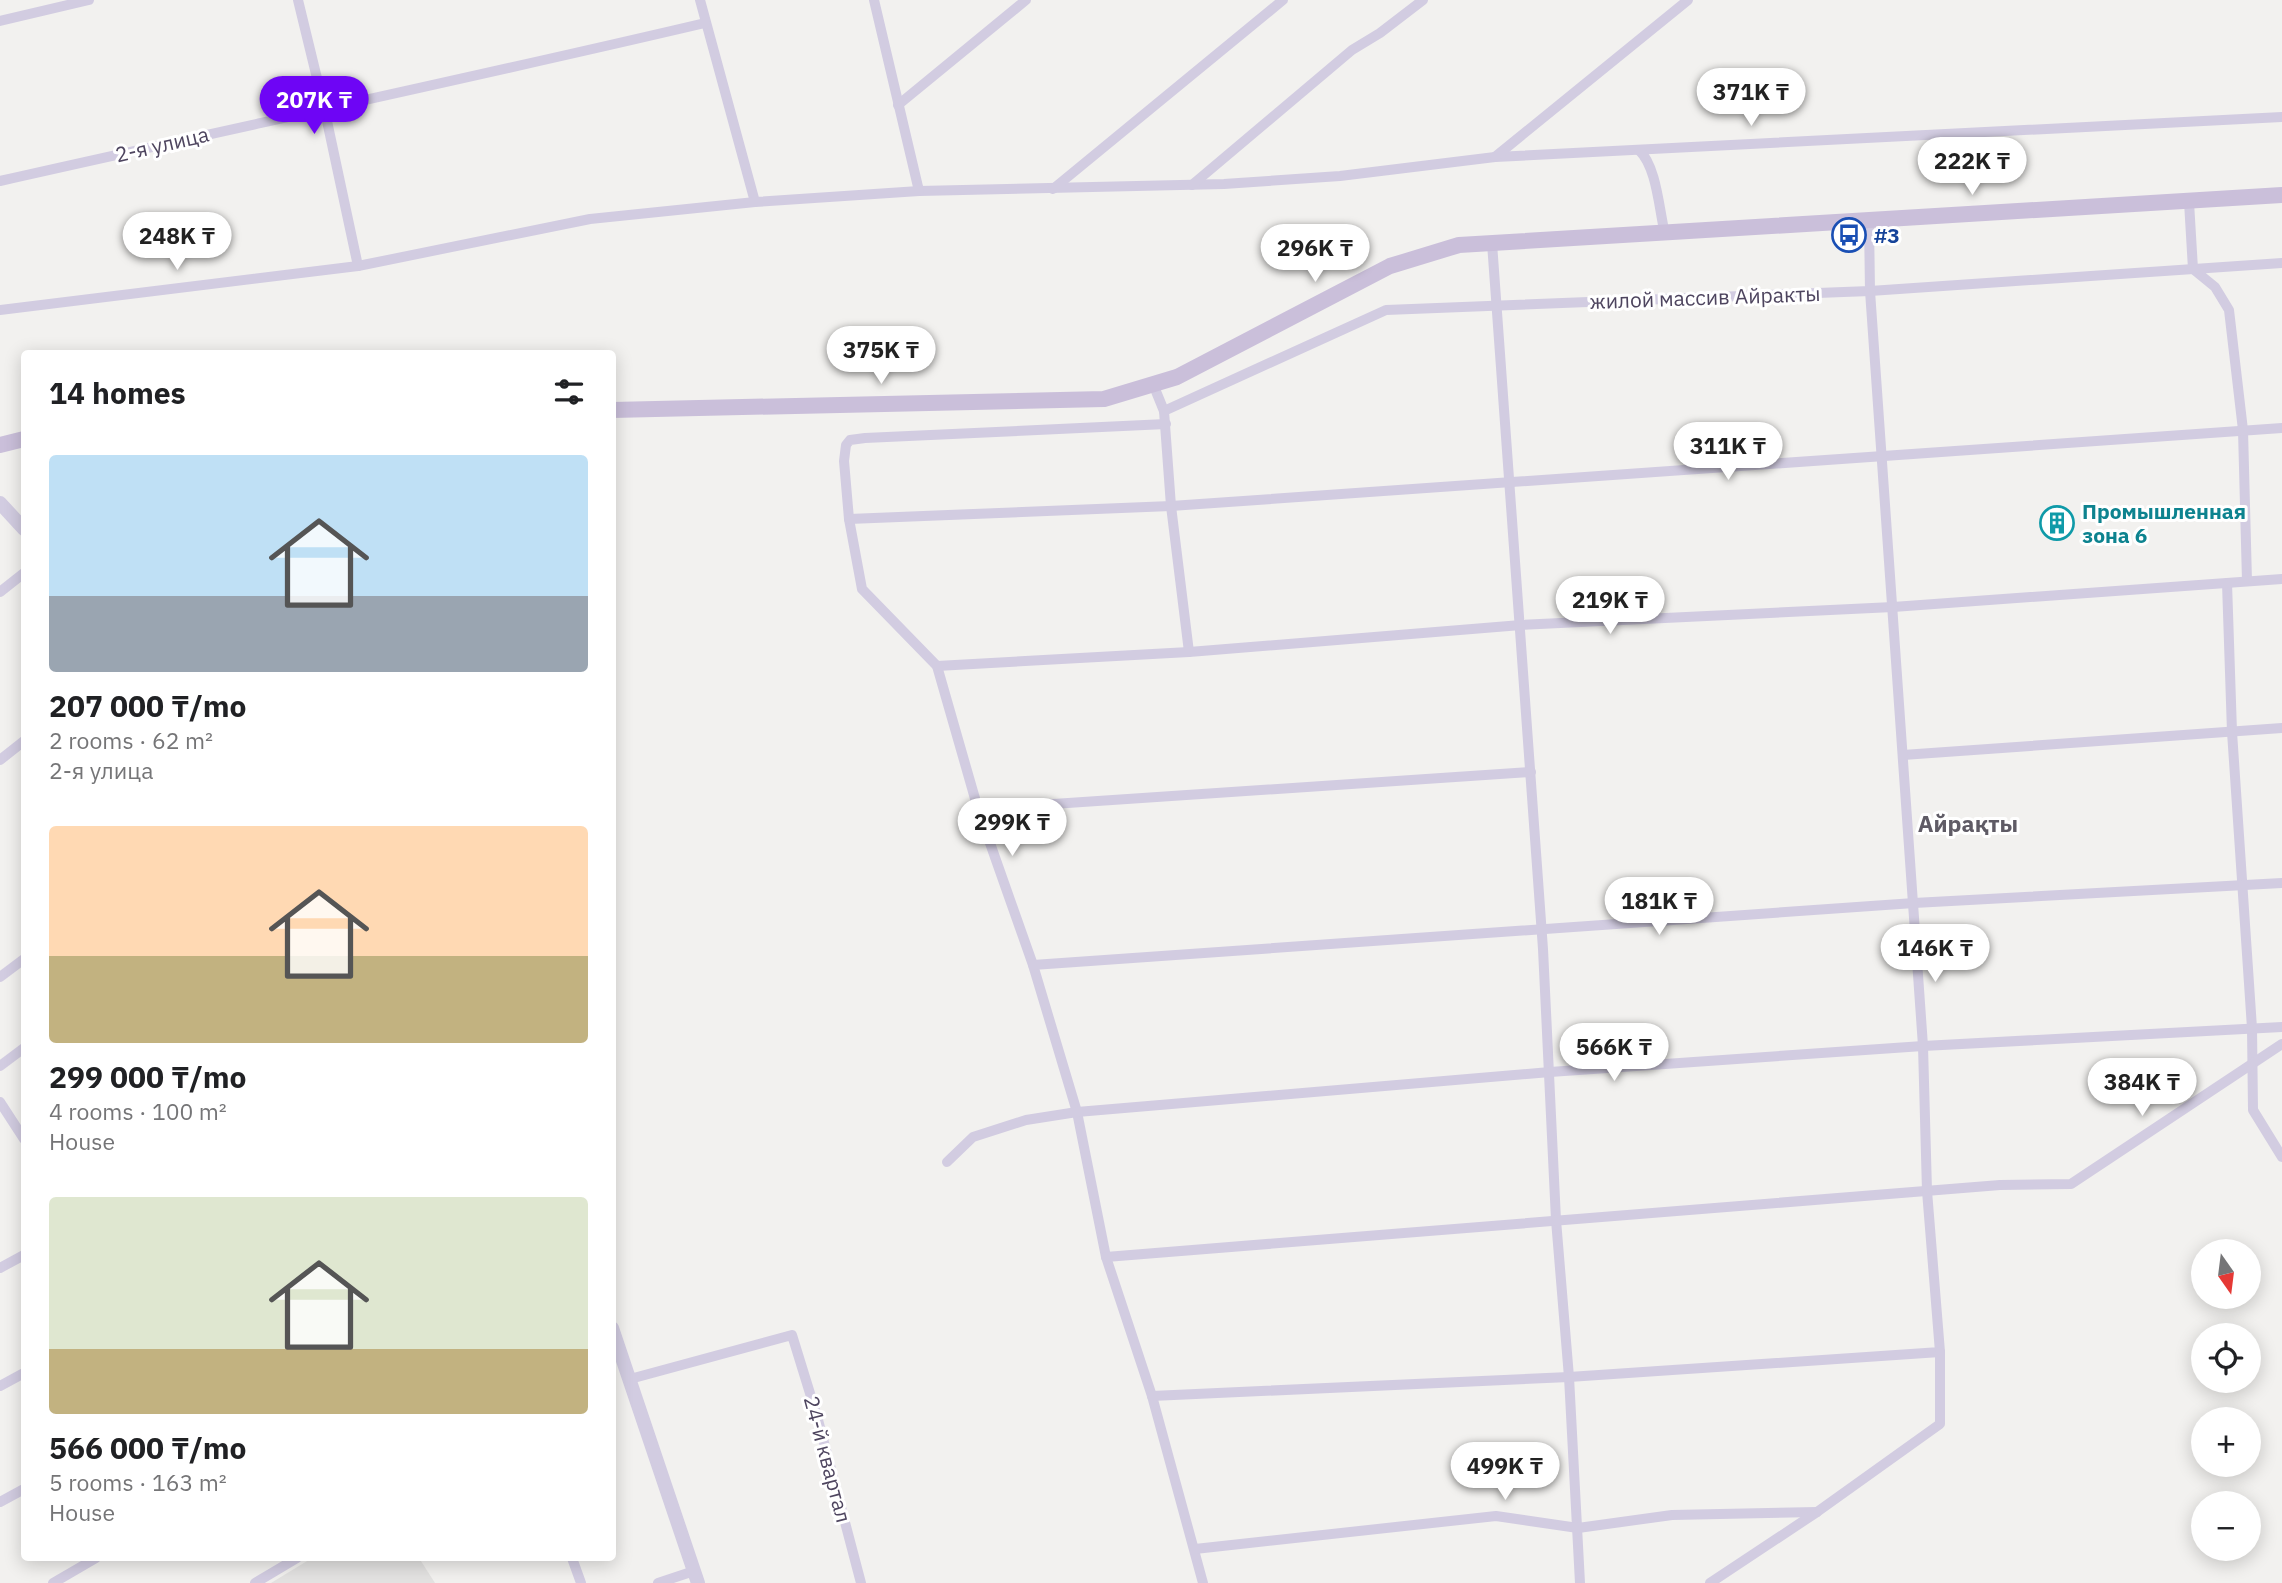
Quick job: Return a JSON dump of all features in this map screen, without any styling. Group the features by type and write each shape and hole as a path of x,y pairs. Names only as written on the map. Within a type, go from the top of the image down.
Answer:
{"main road":[{"path":"616,410 1104,399 1177,377 1390,266 1459,245 2282,195"},
{"path":"0,445 21,440"}],"street":[{"path":"0,21 89,0"},
{"path":"298,0 358,266"},
{"path":"700,0 755,202"},
{"path":"874,0 919,191"},
{"path":"898,105 1027,0"},
{"path":"1053,189 1283,0"},
{"path":"1192,185 1352,50 1380,33 1423,0"},
{"path":"1495,157 1688,0"},
{"name":"2-я улица","path":"0,181 324,107 457,81 705,23"},
{"path":"0,310 358,266 590,219 755,202 919,191 1192,185 1340,176 1495,157 2282,117"},
{"path":"1639,150 1645,155 1651,171 1665,234"},
{"path":"2189,202 2193,269 2215,288 2229,310 2243,430 2247,581"},
{"path":"1710,1583 1817,1512 1940,1424 1940,1352 1927,1191 1923,1046 1870,291 1869,222"},
{"path":"1492,243 1542,930 1556,1220 1569,1377 1580,1583"},
{"name":"жилой массив Айракты","path":"1164,411 1386,310 1870,291 2282,263"},
{"path":"1153,384 1164,411 1166,424 1171,506 1189,652"},
{"path":"1166,424 850,440 846,445 844,461 849,519 862,589 937,666 978,809 1033,965 1077,1112 1106,1257 1152,1396 1203,1583"},
{"path":"849,519 1171,506 2282,428"},
{"path":"0,503 21,526"},
{"path":"0,592 21,575"},
{"path":"937,666 1189,652 1521,625 1893,607 2282,579"},
{"path":"2227,583 2232,732 2252,1028 2253,1110 2282,1157"},
{"path":"1903,755 2282,728"},
{"path":"0,760 21,743"},
{"path":"978,809 1531,772"},
{"path":"1033,965 1914,903 2282,883"},
{"path":"0,977 21,961"},
{"path":"947,1162 973,1137 1026,1120 1077,1112 1550,1072 1923,1046 2282,1027"},
{"path":"1106,1257 2000,1185 2071,1184 2282,1044"},
{"path":"0,1066 21,1050"},
{"path":"0,1102 21,1134"},
{"path":"0,1268 21,1257"},
{"name":"24-й квартал","path":"630,1379 792,1335 817,1416 861,1583"},
{"path":"616,1339 696,1577 658,1583"},
{"path":"1152,1396 1569,1377 1940,1352"},
{"path":"0,1386 21,1375"},
{"path":"0,1502 21,1491"},
{"path":"1195,1549 1496,1516 1577,1528 1672,1515 1817,1512"},
{"path":"53,1583 91,1561"},
{"path":"255,1583 292,1561"},
{"path":"573,1561 580,1583"}],"shaded area":[{"path":"307,1561 421,1561 435,1583 271,1583"}],"place":[{"name":"#3","path":"1849,235"},
{"name":"Промышленная зона 6","path":"2057,523"}],"district":[{"name":"Айрақты","path":"1968,823"}]}
